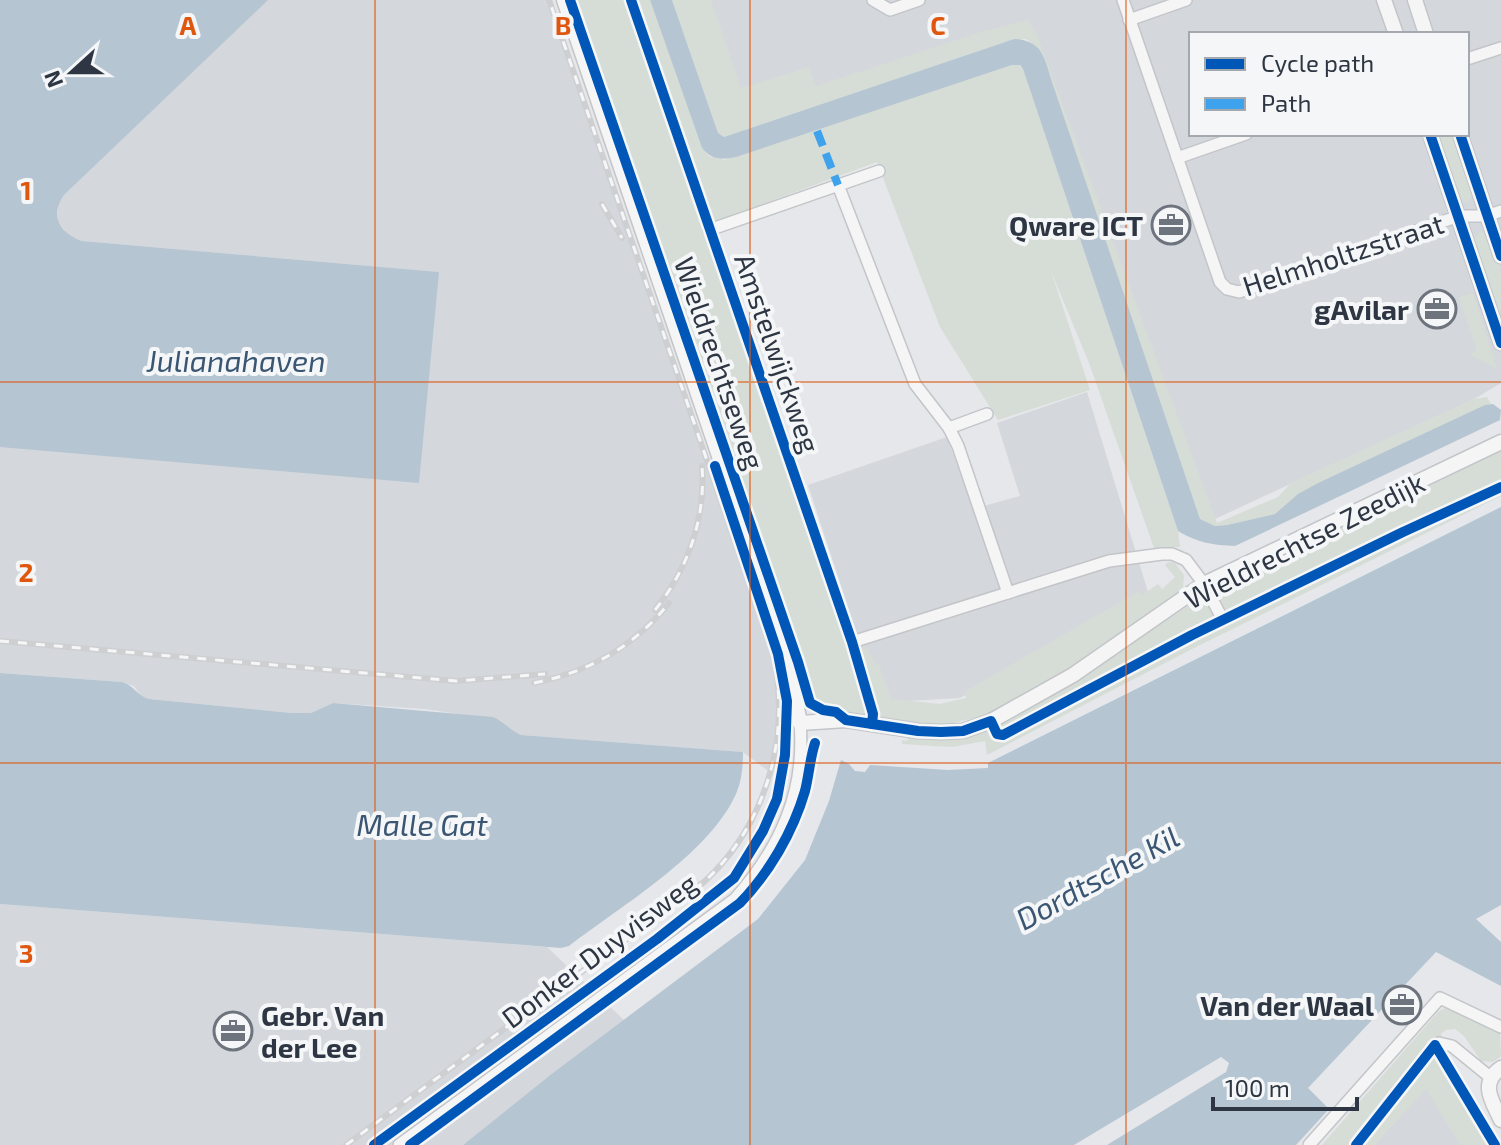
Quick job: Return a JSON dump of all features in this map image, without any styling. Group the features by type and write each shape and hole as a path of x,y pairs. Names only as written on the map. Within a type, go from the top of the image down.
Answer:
{"street":[{"name":"Wieldrechtseweg","path":"564,0 786,653 800,723"},
{"name":"Amstelwijckweg","path":"631,0 852,642 1008,593"},
{"path":"873,0 890,10 919,0"},
{"path":"1123,0 1177,158 1240,136"},
{"path":"1129,20 1186,0"},
{"path":"1384,0 1395,32"},
{"path":"1415,0 1425,32"},
{"path":"1469,58 1501,48"},
{"path":"1431,136 1501,343"},
{"path":"1461,136 1494,213 1501,256"},
{"name":"Helmholtzstraat","path":"1177,158 1220,282 1227,289 1239,292 1459,216 1494,213"},
{"path":"709,230 879,171"},
{"path":"838,185 915,384 949,428 958,446 1008,593 1109,561 1172,554 1186,560 1204,584 1223,620"},
{"path":"949,428 987,414"},
{"name":"Wieldrechtse Zeedijk","path":"800,723 846,720 918,731 969,729 991,721 1073,675 1204,584 1501,442"},
{"name":"Donker Duyvisweg","path":"399,1145 735,899 755,876 781,832 793,801 802,763 800,723"},
{"path":"1309,1145 1440,998 1501,1027"},
{"path":"1356,1145 1430,1050 1439,1043 1448,1043 1496,1073 1489,1093 1501,1120"}],"shaded area":[{"path":"266,0 549,0 764,629 776,671 779,700 771,773 743,752 521,735 514,733 500,720 424,709 333,703 311,713 291,713 149,699 142,697 134,686 122,682 0,673 0,446 418,482 438,272 82,241 70,237 58,222 57,205 64,195"},
{"path":"572,0 627,0 870,710 867,715 825,708 805,698 773,588"},
{"path":"635,0 650,0 702,148 709,156 724,160 1012,65 1023,69 1178,531 1180,547 1154,548 1089,363 1051,271 1090,390 998,420 940,327 877,162 730,216 715,221 710,219"},
{"path":"672,0 711,0 741,88 809,67 816,86 981,32 1028,20 1037,35 1217,523 1278,497 1299,479 1474,399 1487,397 1491,404 1318,483 1275,514 1215,526 1200,519 1040,49 1026,39 1014,39 724,137 718,133"},
{"path":"700,0 1501,0 1501,383 1474,399 1215,519 1028,27 741,118"},
{"path":"1437,136 1453,136 1473,194 1468,202 1457,195"},
{"path":"1480,232 1488,235 1501,273 1501,329 1473,240"},
{"path":"1473,293 1497,369 1469,354 1477,351 1459,297"},
{"path":"1087,392 1148,592 960,698 890,702 861,647 808,485 947,437 973,509 1020,496 997,423"},
{"path":"1501,451 1501,496 1192,649 987,755 985,741 952,747 902,744 902,740 907,741 908,738 959,738 1008,719 1081,678 1257,563 1328,534"},
{"path":"1175,563 1184,575 1179,594 1076,666 984,716 949,726 923,726 880,716 860,655 862,650 868,648 875,665 879,664 891,699 940,704 966,698 964,692 1139,591 1142,595 1158,584 1162,589 1175,577 1165,565"},
{"path":"0,904 547,947 624,1020 463,1145 0,1145"},
{"path":"1445,1008 1500,1033 1501,1056 1493,1062 1481,1061 1464,1036 1455,1029 1446,1030 1433,1040 1352,1145 1322,1145 1438,1012"},
{"path":"1436,1019 1475,1145 1336,1145"},
{"path":"1435,1055 1490,1145 1460,1145 1426,1089 1375,1145 1360,1145"}],"water":[{"name":"Julianahaven","path":"0,0 268,0 64,195 57,217 68,233 82,241 439,272 419,483 0,447"},
{"path":"650,0 672,0 718,133 724,137 1014,39 1024,40 1038,48 1046,62 1200,519 1215,526 1275,514 1298,494 1318,483 1485,405 1493,404 1501,410 1500,420 1235,546 1206,543 1185,535 1178,531 1020,65 1012,65 736,157 717,158 702,148"},
{"name":"Dordtsche Kil","path":"1501,507 1501,905 1476,919 1501,942 1501,986 1436,952 1308,1088 1329,1109 1296,1145 1107,1145 1226,1072 1229,1063 1221,1057 1074,1145 463,1145 553,1073 758,919 805,860 829,801 841,760 855,771 865,772 870,765 948,770 988,768 988,763"},
{"name":"Malle Gat","path":"0,673 122,682 149,699 291,713 311,713 333,703 493,717 521,735 743,752 742,773 736,794 723,816 685,858 638,896 569,946 561,948 0,904"}],"railway":[{"path":"346,1145 704,882 745,832 770,774 776,743 779,711 771,647 549,0"},
{"path":"602,204 622,238"},
{"path":"655,610 677,578 698,524 702,466"},
{"path":"534,683 573,672 609,655 641,633 669,603"},
{"path":"0,641 456,681 545,674"}],"marked path":[{"path":"817,131 838,185"}],"cycle path":[{"path":"570,0 810,703 823,710 836,712 846,720 918,731 963,731 991,721 997,734 1003,735 1192,635 1501,487"},
{"path":"631,0 852,642 873,714 872,724"},
{"path":"1431,136 1501,343"},
{"path":"1461,136 1501,256"},
{"path":"374,1145 657,939 734,878 763,831 777,799 785,755 787,701 778,654 715,466"},
{"path":"410,1145 740,903 787,837 805,791 815,743"},
{"path":"1356,1145 1435,1045 1495,1145"}],"place":[{"name":"Qware ICT","path":"1171,225"},
{"name":"gAvilar","path":"1437,309"},
{"name":"Van der Waal","path":"1402,1005"},
{"name":"Gebr. Van der Lee","path":"233,1031"}]}
